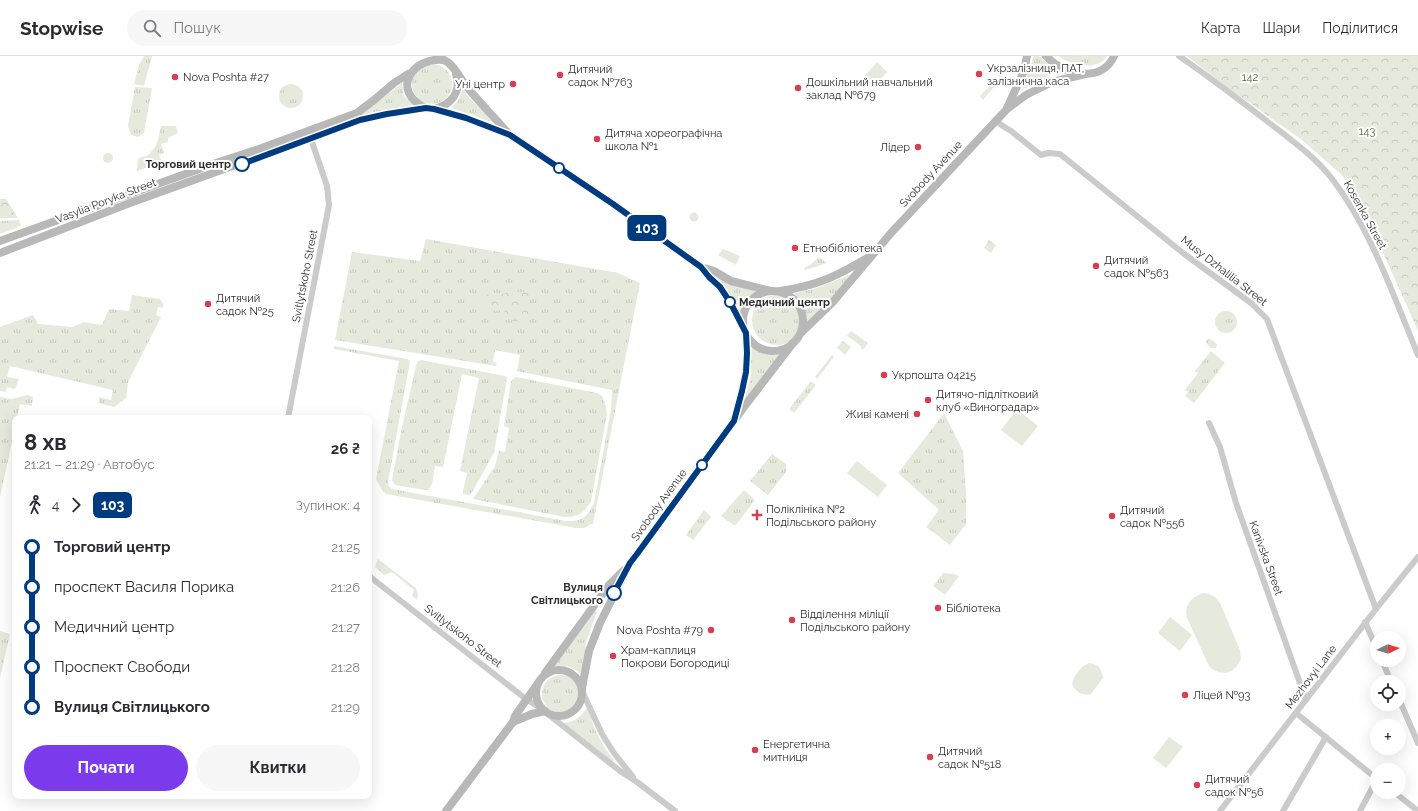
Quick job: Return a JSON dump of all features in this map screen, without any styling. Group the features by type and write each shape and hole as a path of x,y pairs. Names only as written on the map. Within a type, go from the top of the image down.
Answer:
{"street":[{"name":"Svobody Avenue","path":"1007,109 1024,71 1027,56"},
{"path":"1046,56 1060,67 1071,72 1085,74"},
{"name":"Svobody Avenue","path":"800,334 832,303 873,254 933,187 1007,109 1026,95 1052,82 1094,73 1104,69 1109,66 1114,56"},
{"name":"Kosenka Street","path":"1179,56 1228,91 1303,149 1333,180 1364,230 1383,270 1418,355"},
{"name":"Vasylia Poryka Street","path":"510,135 466,86 451,65 444,60 427,58 419,61 413,66 408,74 408,91 412,99 418,104 430,109 466,118 510,135 613,204 701,267 720,287 745,330"},
{"name":"Vasylia Poryka Street","path":"0,253 130,203 311,139 360,120 387,114 430,109 446,105 455,96 458,84 456,71"},
{"name":"Vasylia Poryka Street","path":"0,241 213,164 259,150 357,113 394,83 408,74"},
{"name":"Musy Dzhalilia Street","path":"995,121 1011,131 1041,155 1048,153 1060,154 1183,253 1251,303 1266,319 1376,609"},
{"name":"Svitlytskoho Street","path":"289,415 329,206 327,186 311,139"},
{"name":"Svobody Avenue","path":"774,291 811,285 831,278 873,254"},
{"name":"Vasylia Poryka Street","path":"701,267 714,271 731,281 774,291"},
{"path":"774,291 792,298 799,307 802,318 802,328 800,334 793,343 778,350 767,350 752,342 745,330 744,316 751,301 760,294 774,291"},
{"name":"Svobody Avenue","path":"734,421 746,372 747,353 745,330"},
{"name":"Svobody Avenue","path":"543,676 609,584 630,563 793,343"},
{"name":"Kanivska Street","path":"1209,424 1220,447 1236,503 1306,700"},
{"path":"1416,559 1418,569"},
{"name":"Mezhovyi Lane","path":"1220,811 1365,622 1416,559"},
{"name":"Svobody Avenue","path":"582,690 589,651 600,623 630,563"},
{"name":"Svitlytskoho Street","path":"372,578 526,699 547,713 620,771 675,811"},
{"path":"1365,622 1370,633"},
{"path":"446,811 513,722 515,716 526,699 543,676 556,670 566,670 575,675 582,690 579,706 572,713 563,716 547,713 532,714 513,722"},
{"path":"538,683 536,696 539,705 547,713"},
{"name":"Svitlytskoho Street","path":"582,690 602,734 637,782"},
{"path":"1404,711 1418,743"},
{"path":"1296,713 1370,773"},
{"path":"1282,811 1326,737"},
{"path":"1360,811 1370,792"},
{"path":"1403,799 1418,811"}],"green space":[{"path":"144,56 152,56 144,86 134,84 139,65"},
{"path":"1034,56 1039,56 1057,72 1037,80 1022,90"},
{"path":"1058,56 1107,56 1103,61 1097,64 1084,65 1070,62"},
{"name":"143","path":"1187,56 1418,56 1418,331 1373,230 1343,176 1302,140 1224,85"},
{"path":"877,62 887,72 872,88 862,79"},
{"path":"436,64 443,67 449,73 452,84 451,92 443,101 436,104 428,104 421,101 413,92 412,80 415,73 424,65"},
{"path":"1000,75 1002,77 983,100 980,96"},
{"path":"402,83 404,96 413,105 356,117"},
{"path":"286,84 296,84 303,91 303,101 296,108 286,108 279,101 279,91"},
{"path":"135,87 152,88 144,133 138,137 131,135 128,126"},
{"path":"463,88 469,98 498,124 451,108 458,101"},
{"path":"161,126 176,126 178,133 168,138 168,142 161,144 164,153 159,155 162,162 137,171 138,159 147,156 153,149 158,139"},
{"path":"106,153 110,153 112,154 112,162 106,163 103,160 103,156"},
{"path":"0,199 6,199 18,218 0,218"},
{"path":"694,212 699,217 694,222 689,217"},
{"path":"19,220 21,226 0,234 0,221"},
{"path":"426,239 618,273 640,283 593,524 584,528 576,528 386,494 382,490 376,479 399,361 334,349 334,346 407,359 410,361 388,482 389,487 392,489 566,521 583,518 589,512 594,503 611,409 612,390 517,371 520,355 495,350 493,362 497,363 496,366 335,340 352,252 420,261"},
{"path":"989,240 996,245 991,253 984,248"},
{"path":"723,249 740,256 736,265 718,255"},
{"path":"819,257 827,263 805,270 804,268"},
{"path":"852,274 853,277 806,325 804,308 794,295 795,293 814,289"},
{"path":"718,277 760,291 748,300 740,313 716,280"},
{"path":"530,290 531,293 527,302 529,312 528,319 515,322 504,311 483,310 479,304 480,298 488,295 496,296 513,291 521,292"},
{"path":"132,295 160,299 163,304 163,308 158,307 156,315 161,317 128,382 126,398 114,407 99,403 99,397 111,400 113,390 10,366 7,377 19,379 15,389 7,387 6,392 0,391 0,327 33,315 38,324 73,327 83,322 102,325 109,309 129,311"},
{"path":"777,295 791,299 798,306 802,320 798,334 791,341 777,345 763,341 756,334 752,320 756,306 763,299"},
{"path":"1226,311 1234,314 1237,322 1234,330 1226,333 1218,330 1215,322 1218,314"},
{"path":"851,331 868,343 863,350 861,346 847,336"},
{"path":"1209,338 1217,344 1216,348 1211,348 1206,343"},
{"path":"843,341 851,347 845,355 837,348"},
{"path":"753,347 767,353 780,354 744,403 751,376 751,348"},
{"path":"1211,351 1225,363 1194,403 1185,396 1188,392 1185,390 1198,373 1195,371"},
{"path":"832,355 834,357 817,379 815,377"},
{"path":"421,360 505,376 507,378 494,453 471,494 469,495 463,494 467,473 460,471 479,378 462,374 443,467 435,466 432,484 428,490 425,490 395,485 392,480 416,366 417,362"},
{"path":"516,377 597,393 602,396 607,413 591,501 586,509 577,516 564,517 473,499 495,466 499,451 505,452 509,428 504,426 511,382"},
{"path":"811,381 816,385 794,413 789,409"},
{"path":"27,395 33,397 32,406 20,404 18,415 12,415 12,442 0,497 0,397 12,399"},
{"path":"1017,409 1038,426 1022,446 1001,430"},
{"path":"944,413 963,451 966,493 966,524 950,545 926,527 939,510 898,473"},
{"path":"772,454 786,464 786,472 768,495 750,481"},
{"path":"857,461 887,485 878,497 847,473"},
{"path":"744,490 755,500 735,526 721,516"},
{"path":"704,510 711,517 693,540 686,535"},
{"path":"378,559 416,588 418,594 417,600 412,596 414,590 392,572 384,575 375,567"},
{"path":"943,573 959,576 945,595 933,586"},
{"path":"1203,593 1215,597 1220,603 1240,650 1241,659 1232,671 1225,673 1218,672 1209,666 1187,618 1186,613 1189,602"},
{"path":"594,611 597,612 586,642 583,676 570,668 555,666"},
{"path":"1170,617 1192,635 1180,651 1158,633"},
{"path":"0,631 10,634 0,678"},
{"path":"1089,663 1095,664 1099,668 1102,672 1103,678 1091,694 1082,694 1075,689 1072,684 1078,671"},
{"path":"557,675 565,675 575,680 579,687 579,701 575,708 565,713 557,713 547,708 545,705 542,698 542,690 547,680 550,678"},
{"path":"586,709 589,709 592,723 605,749 614,760 612,762 563,723 576,719"},
{"path":"1169,737 1183,747 1166,768 1153,758"}],"bus line":[{"name":"103","path":"242,164 360,120 426,108 434,109 466,118 510,135 613,204 701,267 720,287 737,314 746,333 746,372 734,421 630,563 614,593"}],"place":[{"name":"Укрзалізниця, ПАТ, залізнична каса","path":"979,74"},
{"name":"Дитячий садок №763","path":"560,75"},
{"name":"Nova Poshta #27","path":"175,77"},
{"name":"Уні центр","path":"513,84"},
{"name":"Дошкільний навчальний заклад №679","path":"798,88"},
{"name":"Дитяча хореографічна школа №1","path":"597,139"},
{"name":"Лідер","path":"918,147"},
{"name":"Торговий центр","path":"242,164"},
{"name":"Етнобібліотека","path":"795,248"},
{"name":"Дитячий садок №563","path":"1096,266"},
{"name":"Медичний центр","path":"730,302"},
{"name":"Дитячий садок №25","path":"208,304"},
{"name":"Укрпошта 04215","path":"884,375"},
{"name":"Дитячо-підлітковий клуб «Виноградар»","path":"928,400"},
{"name":"Живі камені","path":"917,414"},
{"name":"Поліклініка №2 Подільського району","path":"757,515"},
{"name":"Дитячий садок №556","path":"1112,516"},
{"name":"Вулиця Світлицького","path":"614,593"},
{"name":"Бібліотека","path":"938,608"},
{"name":"Відділення міліції Подільського району","path":"792,620"},
{"name":"Nova Poshta #79","path":"711,630"},
{"name":"Храм-каплиця Покрови Богородиці","path":"613,656"},
{"name":"Ліцей №93","path":"1185,695"},
{"name":"Енергетична митниця","path":"755,750"},
{"name":"Дитячий садок №518","path":"930,757"},
{"name":"Дитячий садок №56","path":"1197,785"}],"park label":[{"name":"142","path":"1250,77"}]}
